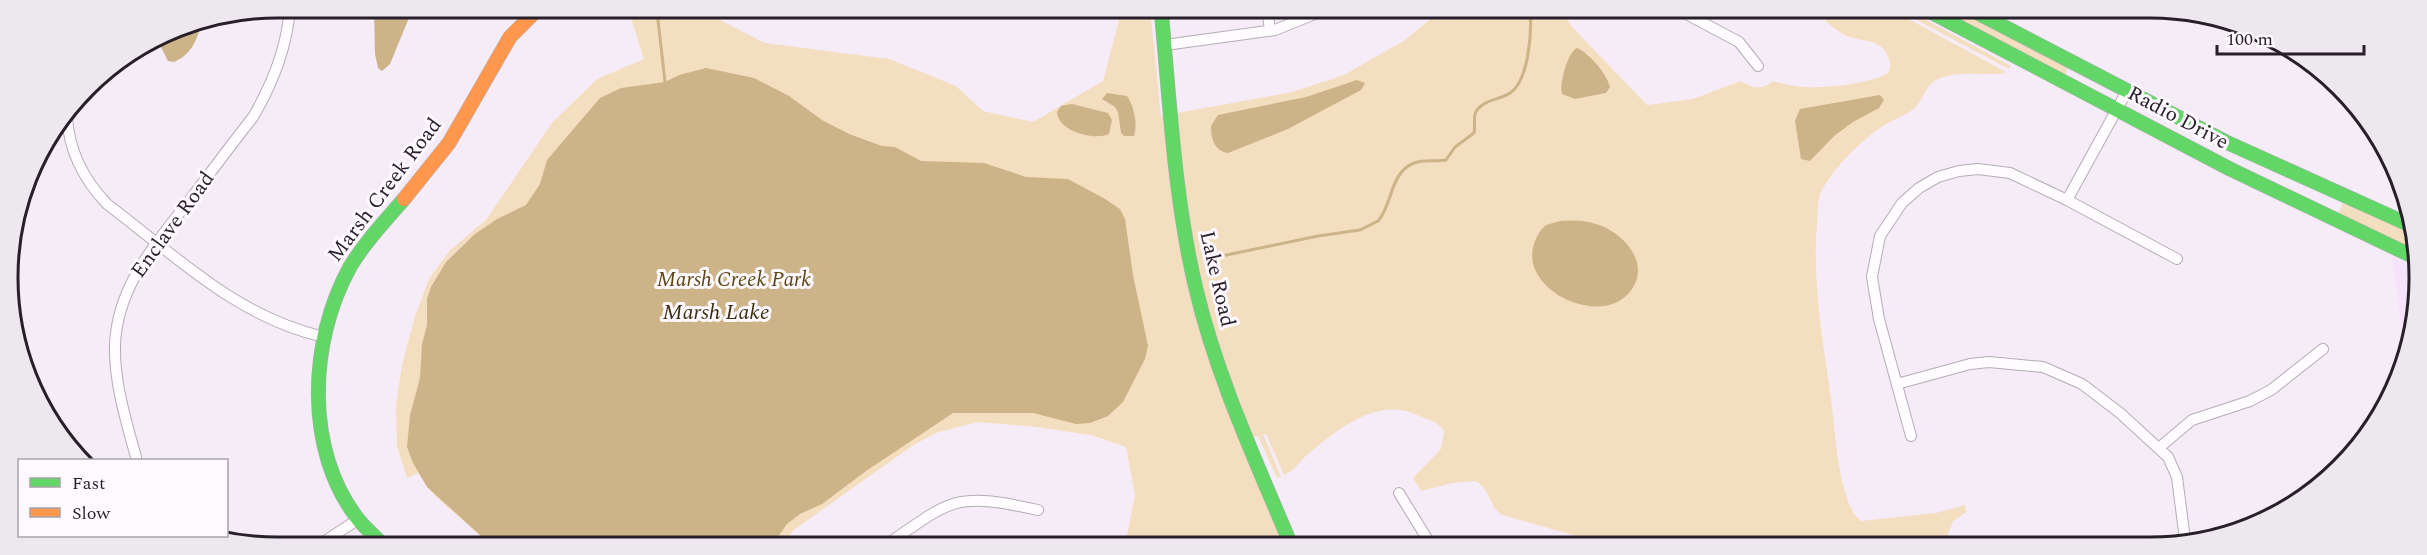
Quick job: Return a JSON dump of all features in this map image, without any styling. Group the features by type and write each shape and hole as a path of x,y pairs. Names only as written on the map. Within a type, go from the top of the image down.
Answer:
{"street":[{"name":"Enclave Road","path":"136,457 125,416 117,362 116,331 126,293 157,242 253,117 265,97 280,58 288,18"},
{"name":"Marsh Creek Road","path":"375,537 357,520 339,485 323,437 318,388 324,337 338,293 363,247 433,167 461,124 501,49 513,32 528,18"},
{"name":"Lake Road","path":"1162,18 1183,224 1196,290 1225,385 1288,537"},
{"path":"1268,18 1270,30"},
{"path":"1165,45 1270,30 1307,18"},
{"path":"1694,18 1739,42 1758,66"},
{"name":"Radio Drive","path":"1942,18 2270,189 2408,254"},
{"name":"Radio Drive","path":"1987,18 2267,162 2403,222"},
{"path":"2067,200 2127,91"},
{"path":"69,125 75,157 94,190 107,204 244,308 286,327 324,337"},
{"path":"1911,436 1876,307 1872,277 1880,236 1902,203 1938,177 1978,169 2010,173 2067,200 2177,259"},
{"path":"2160,447 2192,420 2250,401 2271,390 2324,349"},
{"path":"1897,384 1970,364 2008,363 2043,367 2074,380 2099,395 2160,447 2174,466 2184,535"},
{"path":"1399,494 1426,537"},
{"path":"898,537 938,509 962,500 989,500 1038,510"},
{"path":"331,537 357,520"}],"shaded area":[{"path":"2392,257 2408,264 2407,311 2403,334"}],"green space":[{"name":"Marsh Creek Park","path":"631,18 716,18 765,43 889,59 956,86 983,111 1033,122 1103,81 1120,18 1151,18 1161,116 1292,92 1344,75 1405,40 1432,18 1567,18 1572,27 1647,105 1693,99 1741,81 1749,86 1757,87 1765,86 1773,81 1801,87 1824,87 1881,77 1888,73 1891,65 1883,49 1878,44 1839,32 1823,18 1907,18 2006,72 1945,76 1936,80 1929,86 1915,108 1865,139 1833,173 1821,192 1818,203 1816,267 1822,333 1842,482 1853,512 1861,521 1936,513 1965,505 1966,512 1953,521 1947,537 1580,537 1502,515 1494,507 1484,488 1475,481 1452,483 1421,491 1413,478 1441,449 1444,431 1436,423 1417,415 1402,410 1387,410 1358,418 1345,426 1284,475 1266,434 1263,434 1281,477 1277,478 1258,436 1247,439 1288,537 1127,537 1135,495 1126,447 1091,435 1029,426 977,422 936,433 915,444 795,529 788,537 482,537 435,496 418,473 407,478 397,446 396,405 402,365 415,316 429,279 450,250 486,220 552,123 597,79 644,59"},
{"path":"1913,18 1923,18 2011,66 2009,69"},
{"path":"1956,18 1973,18 2068,68 2065,75"},
{"path":"2343,203 2404,230 2407,247 2338,214"}],"water":[{"path":"374,18 409,18 390,64 382,71 378,68 375,54"},
{"path":"199,30 196,41 185,55 174,62 168,61 161,46"},
{"path":"1577,48 1592,59 1605,76 1610,87 1606,93 1575,99 1562,94 1565,69 1570,55"},
{"name":"Marsh Lake","path":"706,68 754,78 789,96 822,120 849,134 882,146 895,147 921,161 984,163 1026,177 1068,179 1120,209 1125,219 1133,275 1148,346 1145,359 1123,402 1108,416 1090,423 1076,424 1033,413 953,413 866,471 822,504 800,514 787,524 778,537 482,537 427,487 407,447 410,415 420,378 422,344 427,325 427,299 431,287 446,262 475,234 497,219 526,205 540,184 547,160 600,98 621,88 665,82 679,75"},
{"path":"1357,80 1365,83 1361,90 1288,129 1228,153 1219,150 1214,143 1211,126 1218,115 1306,97"},
{"path":"1107,93 1127,96 1135,115 1134,136 1124,136 1121,133 1118,112 1115,107 1102,99"},
{"path":"1880,95 1884,100 1879,108 1853,122 1834,136 1810,161 1801,159 1795,121 1800,109"},
{"path":"1072,104 1108,113 1112,120 1109,134 1086,135 1077,133 1063,124 1057,112 1061,106"},
{"path":"1560,221 1596,224 1616,234 1625,242 1632,251 1638,272 1636,282 1629,293 1615,303 1599,306 1581,305 1564,299 1549,289 1538,276 1533,260 1534,244 1546,225"}],"waterway":[{"path":"658,18 665,82"},
{"path":"1217,257 1318,236 1360,230 1378,221 1400,174 1406,168 1418,162 1446,160 1455,147 1474,133 1475,115 1480,106 1510,93 1516,87 1528,54 1530,18"}],"traffic: fast":[{"path":"1162,18 1178,184 1196,289 1226,387 1288,537"},
{"path":"1942,18 2230,169 2408,254"},
{"path":"1987,18 2226,142 2403,222"},
{"path":"375,537 358,519 340,491 328,461 321,428 318,395 320,361 326,328 336,296 350,267 369,240 404,199"}],"traffic: slow":[{"path":"404,199 449,143 510,37 529,18"}]}
